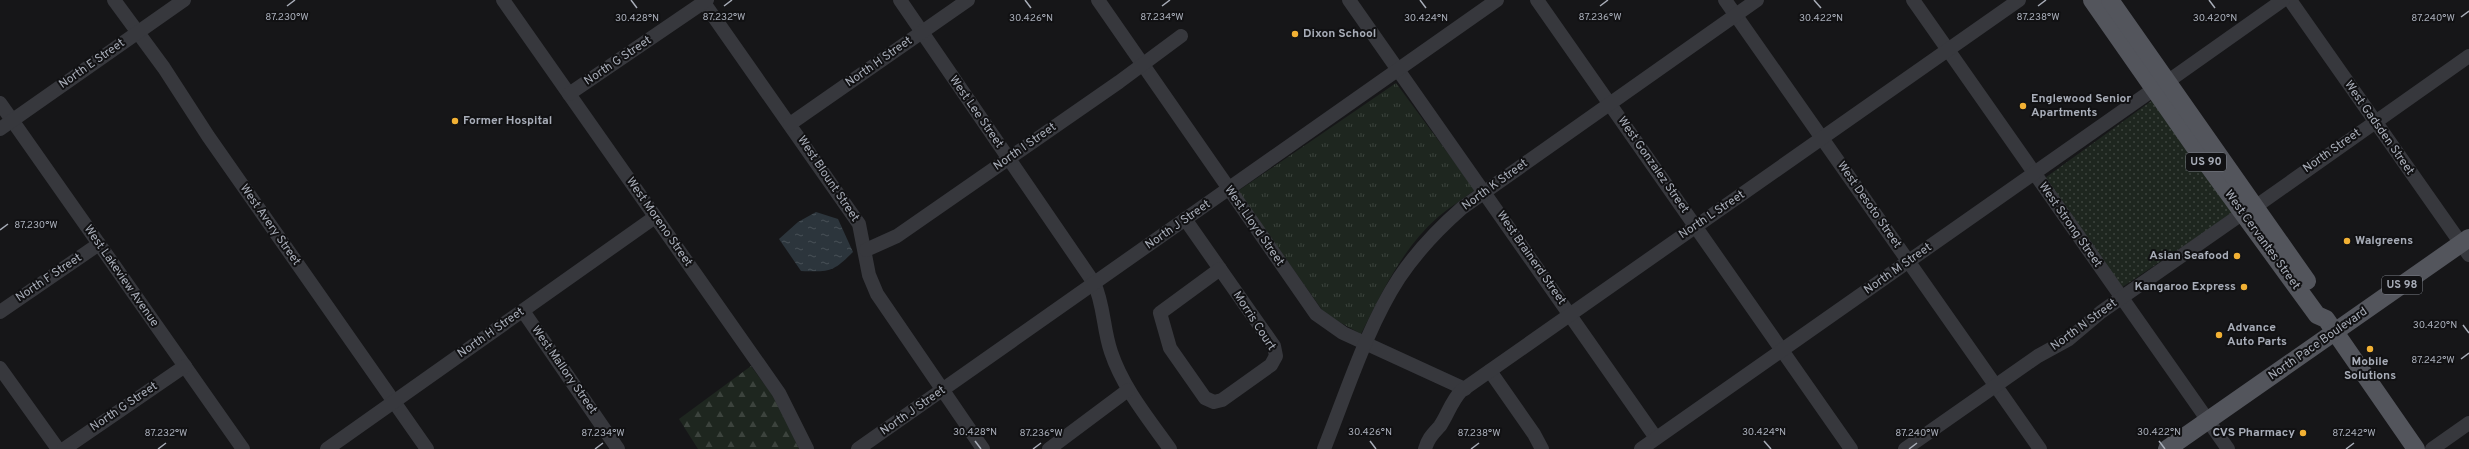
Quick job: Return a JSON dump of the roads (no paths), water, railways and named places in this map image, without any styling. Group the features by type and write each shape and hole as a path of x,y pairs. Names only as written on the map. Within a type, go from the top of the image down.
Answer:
{"main road":[{"name":"West Cervantes Street","path":"2092,0 2161,85 2249,210 2317,315 2330,326 2416,449"},
{"name":"West Cervantes Street","path":"2110,0 2161,85"},
{"name":"North Pace Boulevard","path":"2167,449 2208,420 2330,326 2466,246"}],"street":[{"name":"West Avery Street","path":"114,0 427,449"},
{"name":"North E Street","path":"0,128 184,0"},
{"name":"West Moreno Street","path":"503,0 779,393 807,449"},
{"name":"West Lee Street","path":"900,0 1094,283 1099,293 1110,351 1128,390 1170,449"},
{"name":"North H Street","path":"790,124 968,0"},
{"name":"West Lloyd Street","path":"1098,0 1316,314 1334,329 1465,388"},
{"name":"West Brainerd Street","path":"1349,0 1656,438"},
{"name":"North J Street","path":"858,449 1497,0"},
{"name":"West Gonzalez Street","path":"1537,0 1851,449"},
{"name":"West Desoto Street","path":"1725,0 2040,449"},
{"name":"North K Street","path":"1324,449 1367,344 1389,295 1414,258 1445,224 1484,193 1609,103 1757,0"},
{"name":"West Strong Street","path":"1913,0 2228,449"},
{"name":"North L Street","path":"1425,449 1429,437 1440,426 1453,399 1465,388 2019,0"},
{"name":"North M Street","path":"1641,449 2283,0"},
{"name":"West Gadsden Street","path":"2290,0 2375,121 2466,246"},
{"name":"North G Street","path":"569,94 704,1"},
{"name":"West Blount Street","path":"704,1 859,224 866,250 869,275 877,294 983,449"},
{"name":"North I Street","path":"866,250 897,236 1181,36"},
{"name":"North Street","path":"2249,210 2469,56"},
{"name":"West Lakeview Avenue","path":"0,103 243,449"},
{"name":"North N Street","path":"1905,449 2038,356 2069,339 2122,298 2249,210"},
{"name":"North H Street","path":"327,449 655,217"},
{"name":"Morris Court","path":"1185,219 1274,346 1276,356 1270,365 1222,400 1214,402 1205,398 1170,348 1160,313 1162,309 1220,269"},
{"name":"North F Street","path":"0,312 99,244"},
{"name":"West Mallory Street","path":"523,311 618,449"},
{"name":"North G Street","path":"64,449 184,366"},
{"path":"0,368 58,449"},
{"path":"1490,371 1534,434 1542,449"},
{"path":"1049,449 1128,390"},
{"path":"2432,449 2469,423"}],"water":[{"path":"816,212 838,219 853,252 841,264 825,271 801,271 779,239 798,222"}],"place":[{"name":"Dixon School","path":"1295,34"},
{"name":"Englewood Senior Apartments","path":"2023,106"},
{"name":"Former Hospital","path":"455,121"},
{"name":"Walgreens","path":"2347,241"},
{"name":"Asian Seafood","path":"2237,256"},
{"name":"Kangaroo Express","path":"2244,287"},
{"name":"Advance Auto Parts","path":"2219,335"},
{"name":"Mobile Solutions","path":"2370,349"},
{"name":"CVS Pharmacy","path":"2303,433"}]}
